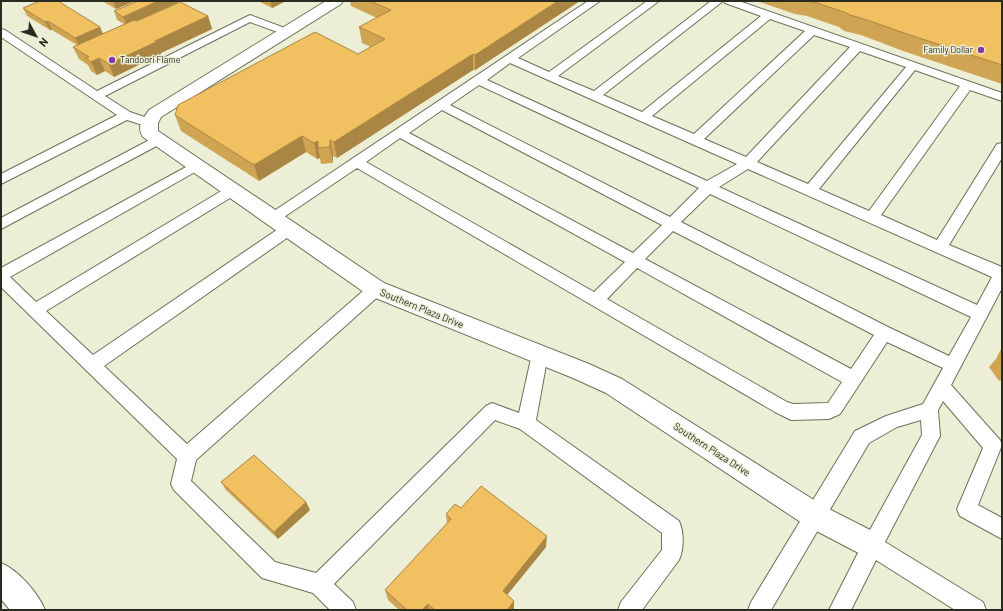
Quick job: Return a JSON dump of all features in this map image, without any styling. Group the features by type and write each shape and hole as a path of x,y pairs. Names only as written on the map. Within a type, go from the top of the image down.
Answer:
{"street":[{"path":"154,131 155,114 336,1"},
{"name":"Southern Plaza Drive","path":"154,131 197,165 376,290 540,354 614,386 815,516 872,546"},
{"path":"1,577 30,610"}],"lane":[{"path":"92,365 281,223 356,162 595,1"},
{"path":"550,76 654,1"},
{"path":"594,96 718,1"},
{"path":"729,1 1002,97"},
{"path":"644,117 768,15"},
{"path":"96,96 250,18 286,32"},
{"path":"695,140 812,30"},
{"path":"1,32 96,96 154,131 1,224"},
{"path":"596,300 708,187 748,163 858,46"},
{"path":"510,59 1002,274 929,410 932,436 872,546 840,610"},
{"path":"810,190 913,66"},
{"path":"478,80 980,314"},
{"path":"872,217 967,85"},
{"path":"441,105 884,333 953,365"},
{"path":"1,180 126,115"},
{"path":"400,133 853,379"},
{"path":"940,247 1002,147"},
{"path":"356,162 791,412 829,412 834,409 884,333"},
{"path":"187,456 1,276 197,165"},
{"path":"35,310 233,190"},
{"path":"345,610 319,584 269,571 182,484 187,456 376,290"},
{"path":"526,423 540,354"},
{"path":"941,386 998,448 967,509 1002,529"},
{"path":"759,610 862,437 892,421 929,410"},
{"path":"319,584 492,412 526,423 672,528 672,553 629,610"},
{"path":"872,546 975,610"}],"building":[{"path":"40,1 58,1 100,27 75,38 48,21 45,22 23,8"},
{"path":"138,1 158,1 123,17 114,11"},
{"path":"370,1 558,1 475,55 473,54 334,142 330,140 330,147 318,148 318,141 314,143 302,136 254,165 175,115 178,105 315,32 358,54 385,39 359,27 391,10"},
{"path":"811,1 1002,1 1002,65 850,15"},
{"path":"180,2 208,16 109,64 99,58 91,62 85,58 89,57 73,47 134,20 137,21"},
{"path":"254,455 306,502 274,532 221,482"},
{"path":"481,486 547,536 503,591 514,601 507,610 435,610 428,604 422,610 407,610 385,590 451,519 446,514 455,504 461,508"}],"place":[{"name":"Family Dollar","path":"981,50"},
{"name":"Tandoori Flame","path":"112,60"}]}
